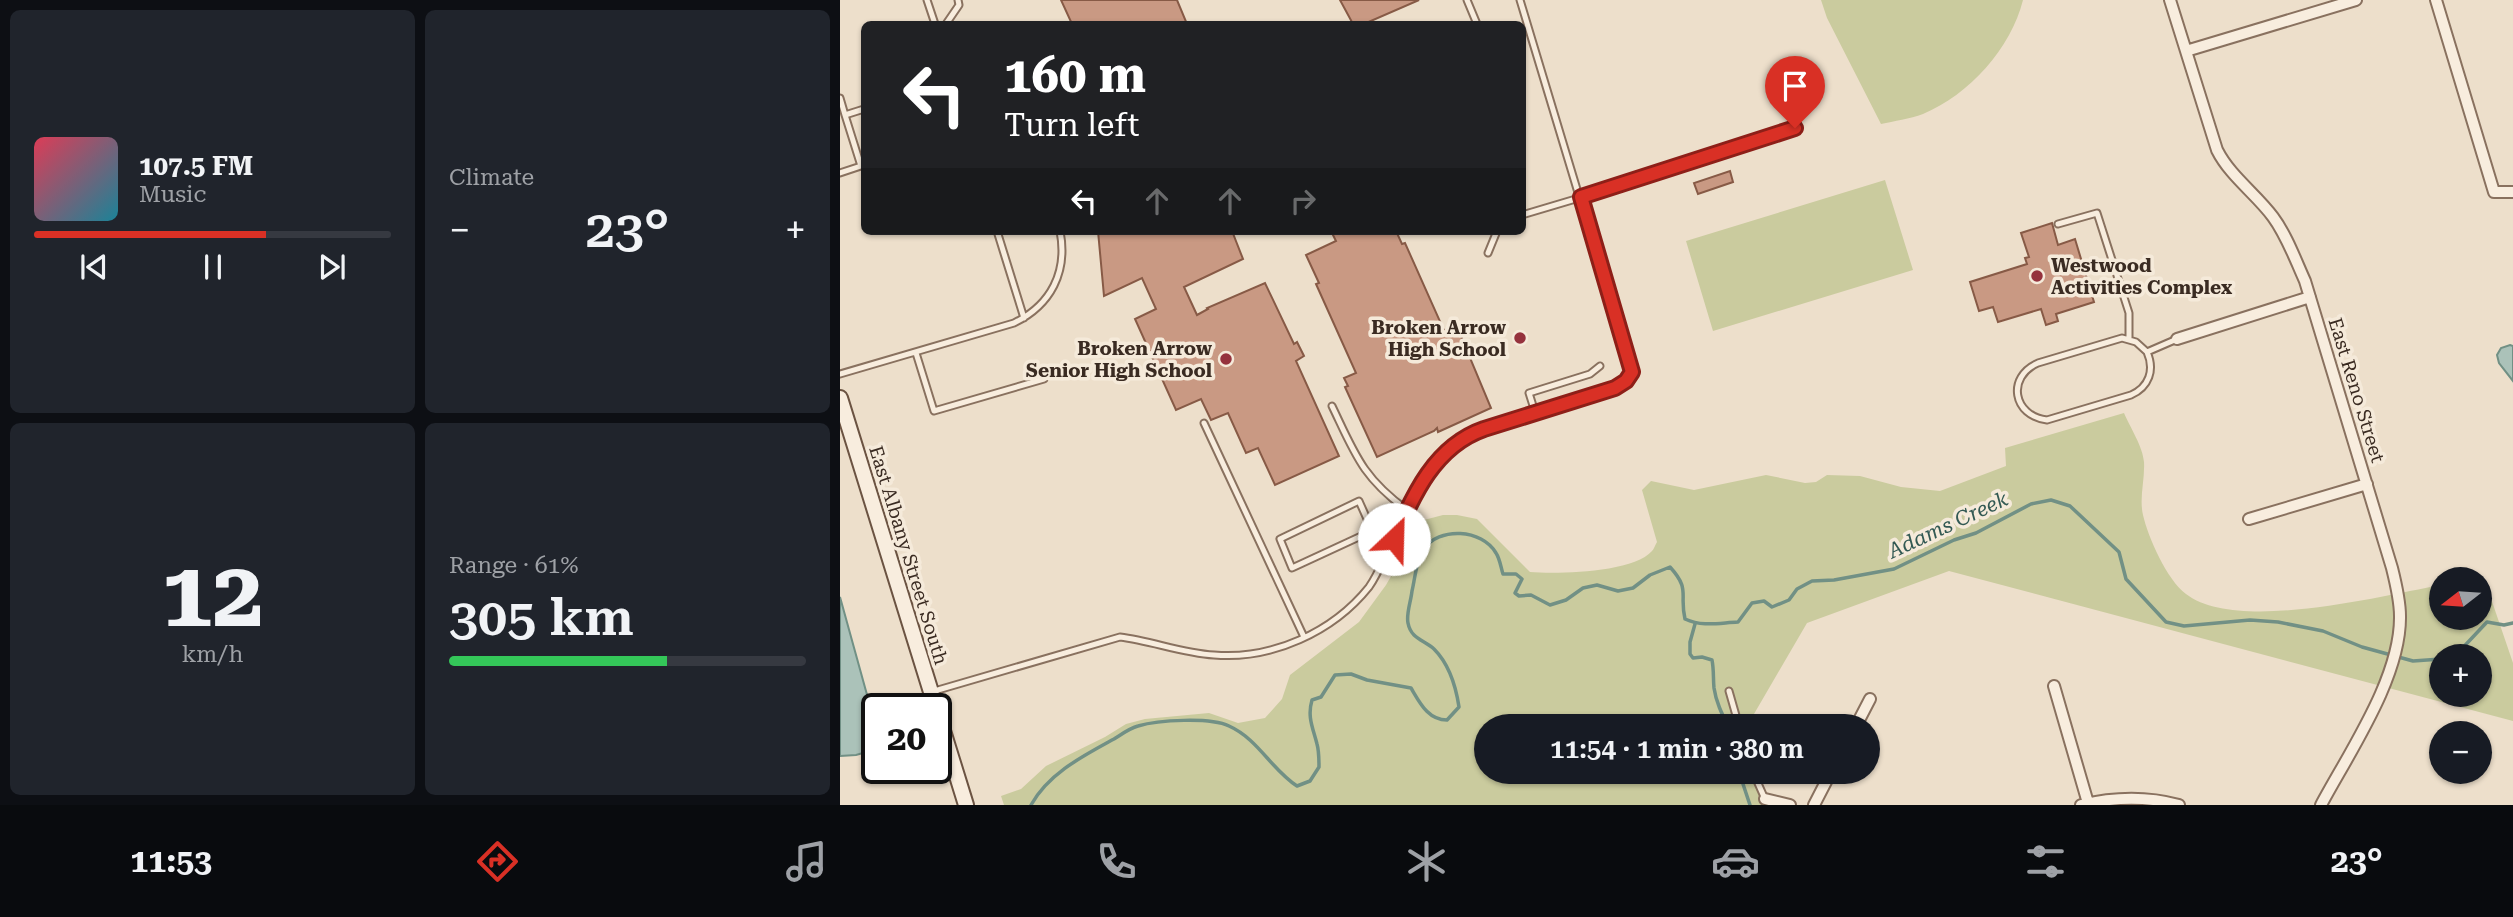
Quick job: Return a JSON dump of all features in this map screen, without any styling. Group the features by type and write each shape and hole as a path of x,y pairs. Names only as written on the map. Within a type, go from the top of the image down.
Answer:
{"street":[{"name":"East Reno Street","path":"2170,0 2220,157 2273,217 2291,248 2310,297 2398,596 2399,638 2393,665 2379,697 2321,805"},
{"path":"2186,51 2356,0"},
{"path":"2436,0 2494,192 2513,192"},
{"path":"2177,338 2310,297"},
{"name":"East Albany Street South","path":"840,398 966,805"},
{"path":"2249,519 2367,484"},
{"path":"2054,687 2085,804 2136,798 2179,805"},
{"path":"1862,714 1870,699"},
{"path":"1814,805 1825,784"},
{"path":"1765,799 1790,805"}],"lane":[{"path":"927,0 934,21"},
{"path":"948,21 959,5 958,0"},
{"path":"1467,0 1476,21"},
{"path":"1520,0 1524,21"},
{"path":"931,692 1120,637 1215,656 1272,650 1304,638 1341,615 1369,586 1424,479 1453,446 1470,434 1615,388 1626,381 1632,372 1581,197 1526,28"},
{"path":"840,98 861,160"},
{"path":"845,115 861,110"},
{"path":"1526,214 1795,128"},
{"path":"840,173 861,167"},
{"path":"2057,224 2097,213 2129,313 2129,339"},
{"path":"998,235 1024,318"},
{"path":"840,374 1024,318 1045,301 1054,287 1061,268 1063,246 1061,235"},
{"path":"1488,253 1495,235"},
{"path":"2147,352 2177,338"},
{"path":"2114,339 2129,339 2147,352 2151,366 2148,381 2131,395 2047,420 2032,416 2022,406 2017,391 2018,384 2031,366 2114,339"},
{"path":"916,353 934,411 1044,379"},
{"path":"1535,412 1529,393 1590,374 1600,366"},
{"path":"1332,406 1366,474 1384,493 1407,510"},
{"path":"1204,424 1304,638"},
{"path":"1372,531 1292,568 1280,539 1359,501 1384,557"},
{"path":"1729,691 1736,714"},
{"path":"1758,784 1765,799"}],"green space":[{"path":"1821,0 2023,0 2009,35 1986,68 1972,82 1940,106 1923,114 1881,124 1827,18"},
{"path":"1885,180 1913,270 1713,331 1686,241"},
{"path":"2124,413 2143,456 2142,509 2146,524 2165,569 2186,594 2209,605 2239,611 2273,611 2347,603 2429,587 2429,630 2492,630 2492,601 2513,663 2513,721 2460,707 2492,707 2492,644 2429,644 2429,699 1949,571 1807,623 1754,714 1474,714 1474,784 1762,784 1768,805 1004,805 1001,796 1021,789 1046,766 1126,724 1145,719 1209,713 1238,723 1265,718 1282,699 1290,675 1359,622 1386,585 1410,536 1424,520 1443,515 1477,519 1530,572 1594,570 1629,564 1652,551 1657,542 1642,490 1651,481 1694,490 1766,475 1805,483 1816,482 1827,475 1860,476 1901,487 1940,491 2006,466 2005,448"}],"shaded area":[{"path":"2513,346 2513,381 2499,363 2497,355 2501,348"},
{"path":"840,597 867,693 861,693 861,754 840,756"}],"building":[{"path":"1061,0 1177,0 1186,21 1071,21"},
{"path":"1340,0 1419,0 1371,21 1351,21"},
{"path":"1730,171 1733,182 1698,194 1694,183"},
{"name":"Westwood Activities Complex","path":"2052,223 2058,245 2075,239 2094,302 2056,314 2058,321 2046,325 2041,309 1998,322 1993,307 1979,311 1970,282 2027,264 2025,258 2029,257 2021,233"},
{"name":"Broken Arrow Senior High School","path":"1098,235 1234,235 1243,259 1184,287 1197,315 1265,283 1294,344 1297,342 1304,356 1296,361 1339,456 1275,485 1258,448 1246,453 1228,413 1211,420 1201,399 1176,410 1135,319 1156,309 1142,278 1104,296"},
{"path":"1333,235 1398,235 1402,244 1405,243 1446,335 1458,329 1491,408 1438,432 1437,428 1377,457 1345,387 1348,386 1344,378 1356,373 1316,284 1319,283 1306,255 1336,241"}],"waterway":[{"name":"Adams Creek","path":"1031,805 1047,784 1079,759 1135,727 1171,721 1210,721 1229,726 1248,738 1297,786 1310,781 1319,767 1318,747 1310,717 1312,700 1321,697 1335,675 1351,674 1367,680 1411,688 1430,714 1447,720 1459,707 1451,676 1434,649 1412,633 1408,612 1416,570 1423,550 1430,542 1449,534 1471,535 1490,545 1497,555 1503,574 1516,574 1522,579 1515,593 1519,596 1531,595 1550,605 1566,600 1583,588 1597,585 1618,591 1633,588 1650,575 1670,567 1682,587 1685,619 1717,624 1738,622 1752,603 1764,601 1772,607 1789,600 1797,589 1812,581 1834,580 1894,569 1954,540 1976,533 2031,504 2051,500 2070,506 2119,552 2126,579 2166,622 2184,626 2250,620 2278,622 2323,631 2362,647 2413,661 2429,660"},
{"name":"Adams Creek","path":"2466,644 2487,622 2504,625 2513,623"},
{"path":"1695,624 1690,654 1693,658 1712,660 1715,693 1723,714"},
{"path":"1743,784 1750,805"}],"place":[{"name":"Westwood Activities Complex","path":"2037,276"},
{"name":"Broken Arrow High School","path":"1520,338"},
{"name":"Broken Arrow Senior High School","path":"1226,359"}],"route":[{"path":"1394,539 1424,479 1453,446 1470,434 1615,388 1626,381 1632,372 1581,197 1653,176 1795,128"}]}
